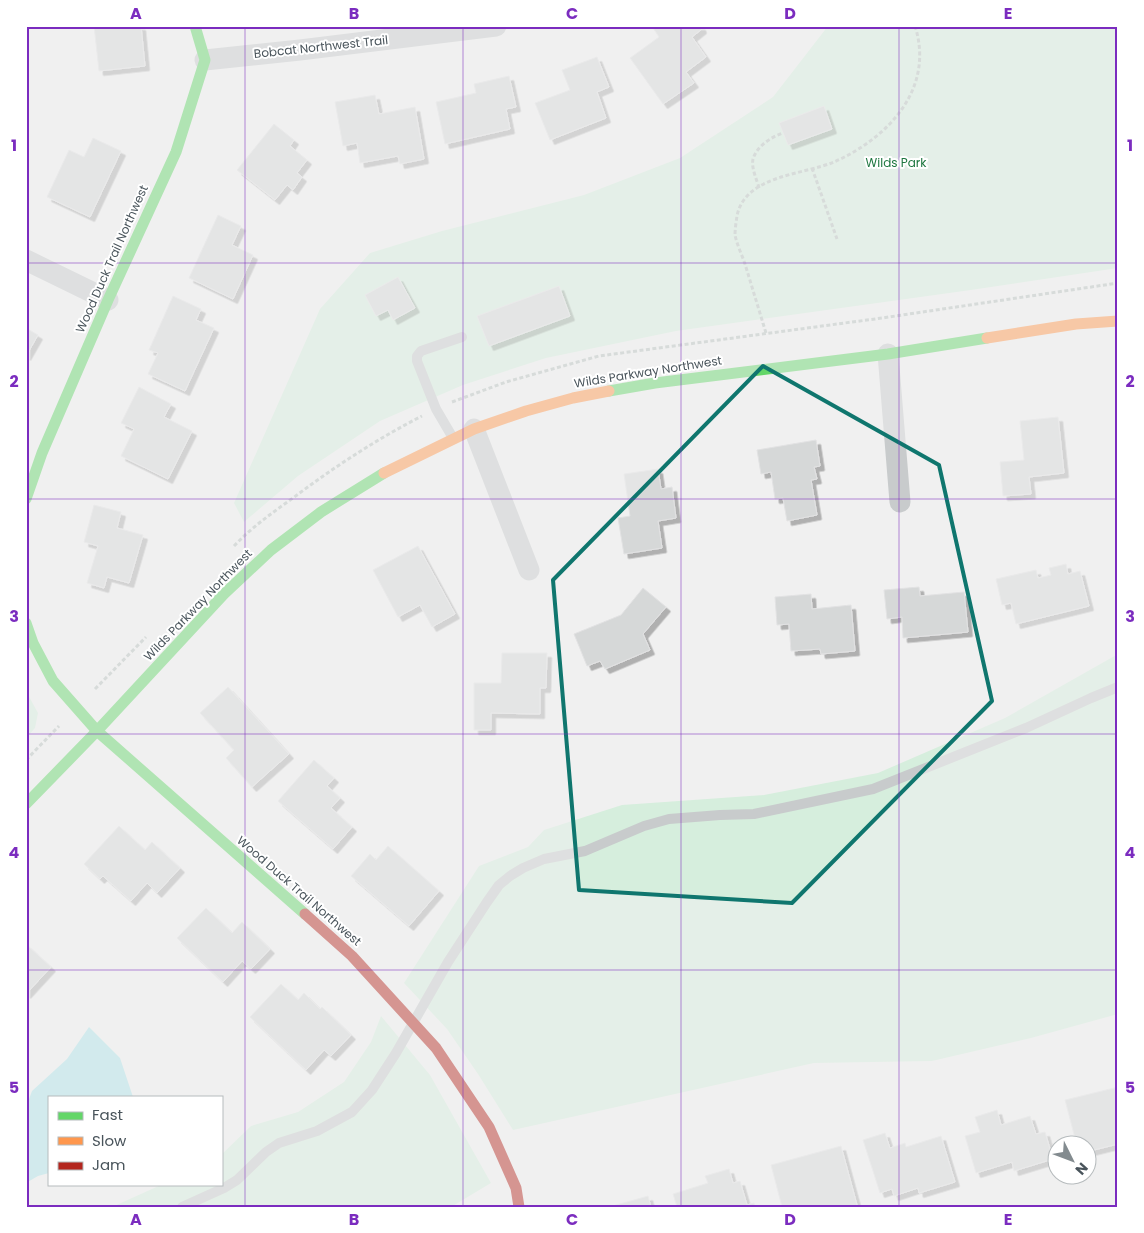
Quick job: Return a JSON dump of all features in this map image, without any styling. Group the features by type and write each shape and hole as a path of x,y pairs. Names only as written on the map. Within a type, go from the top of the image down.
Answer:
{"street":[{"path":"195,26 205,60"},
{"name":"Bobcat Northwest Trail","path":"205,60 496,26"},
{"name":"Wood Duck Trail Northwest","path":"26,499 42,453 108,300 176,152 205,60"},
{"path":"26,260 108,300"},
{"name":"Wilds Parkway Northwest","path":"26,804 97,731 224,594 271,550 321,512 388,471 474,429 526,411 573,398 655,383 888,354 1076,324 1118,321"},
{"path":"888,354 900,502"},
{"path":"474,429 529,570"},
{"name":"Wood Duck Trail Northwest","path":"26,623 33,643 53,681 97,731 352,956 436,1048 489,1126 516,1188 519,1207"}],"lane":[{"path":"453,439 436,409 417,356 422,352 462,337"},
{"path":"182,1207 237,1180 266,1152 279,1143 317,1131 352,1112 372,1090 448,962 500,885 523,868 544,859 585,851 644,826 668,819 754,814 873,789 1018,731 1118,687"}],"path":[{"path":"766,333 735,235 737,216 743,199 752,191 786,174 832,162 859,149 888,126 906,104 917,82 921,59 915,26"},
{"path":"759,188 754,173 753,160 761,146 774,136 783,133"},
{"path":"812,168 837,239"}],"highlighted area":[{"path":"763,366 939,465 992,701 792,903 579,890 553,580"}],"green space":[{"name":"Wilds Park","path":"828,26 1118,26 1118,268 676,331 546,358 463,385 380,421 298,476 244,522 234,503 320,309 370,253 442,231 584,195 680,158 773,97"},
{"path":"1118,654 1118,1014 1031,1038 932,1061 814,1063 513,1130 447,1029 404,983 479,866 528,847 544,830 622,805 764,795 878,773 1005,718"},
{"path":"26,691 38,713 35,728 26,738"},
{"path":"381,1016 430,1075 491,1183 451,1207 112,1207 159,1186 222,1186 222,1154 251,1126 298,1112 344,1082 371,1042"}],"water":[{"path":"89,1027 120,1058 133,1096 48,1096 48,1173 38,1176 26,1183 26,1107 32,1091 67,1059"}],"building":[{"path":"94,26 141,26 145,66 99,71"},
{"path":"656,26 701,26 702,29 692,37 706,57 686,72 694,83 663,104 630,58 659,37 653,28"},
{"path":"597,57 609,87 597,92 606,118 550,140 535,103 570,90 562,70"},
{"path":"509,76 516,107 506,109 510,129 445,144 436,102 476,93 474,84"},
{"path":"375,95 379,114 415,107 424,159 400,164 398,156 360,163 357,143 343,146 335,102"},
{"path":"824,106 832,129 788,145 779,123"},
{"path":"274,124 294,140 290,146 307,160 297,173 302,177 293,190 287,185 275,200 237,170"},
{"path":"93,138 121,151 90,217 47,197 69,150 84,157"},
{"path":"218,215 241,226 232,245 253,255 233,299 189,278"},
{"path":"398,277 415,308 393,320 388,310 376,316 365,295"},
{"path":"559,286 570,316 489,346 477,316"},
{"path":"173,296 201,309 196,320 214,328 185,391 148,374 158,353 149,350"},
{"path":"26,328 38,335 26,356"},
{"path":"139,387 171,404 164,417 192,431 168,479 121,456 134,429 121,423"},
{"path":"1058,417 1064,473 1029,477 1031,494 1003,496 1000,462 1024,460 1020,421"},
{"path":"816,440 820,466 814,467 817,479 811,480 817,515 787,521 783,498 775,499 771,472 761,474 757,450"},
{"path":"658,469 661,489 672,487 676,518 658,521 662,548 624,554 618,518 630,516 624,474"},
{"path":"94,505 121,512 117,528 143,535 129,583 107,577 104,588 87,583 98,546 84,542"},
{"path":"418,546 455,614 432,627 420,605 398,617 373,570"},
{"path":"1066,564 1068,574 1080,571 1089,606 1016,624 1011,603 1002,605 996,579 1036,570 1038,578 1051,575 1049,568"},
{"path":"919,587 920,596 964,592 968,632 903,638 902,617 887,619 884,590"},
{"path":"643,588 666,607 643,634 650,650 605,669 600,661 587,666 574,634 621,615"},
{"path":"811,594 812,609 851,605 855,651 821,654 820,649 791,651 789,624 777,625 775,597"},
{"path":"502,653 547,653 546,688 540,688 540,714 491,713 491,730 474,730 474,683 501,683"},
{"path":"228,687 289,754 252,787 226,758 234,750 200,713"},
{"path":"314,760 334,778 327,786 340,798 331,808 352,827 333,849 278,801"},
{"path":"119,826 145,850 152,842 180,868 157,893 147,883 131,901 103,876 100,879 84,864"},
{"path":"388,846 439,891 409,926 351,876 370,854 376,860"},
{"path":"206,908 232,933 242,922 270,949 251,969 242,961 223,982 177,938"},
{"path":"26,944 51,967 26,994"},
{"path":"281,984 298,1000 304,993 320,1009 322,1007 351,1035 331,1056 324,1050 306,1070 250,1017"},
{"path":"1118,1087 1118,1144 1096,1150 1096,1136 1074,1136 1065,1100"},
{"path":"997,1110 1001,1125 1030,1116 1036,1134 1045,1132 1046,1161 1014,1171 1012,1162 976,1173 965,1136 980,1132 975,1117"},
{"path":"885,1133 890,1148 905,1143 906,1147 941,1136 955,1182 919,1193 918,1188 894,1196 892,1189 880,1193 863,1140"},
{"path":"841,1146 857,1205 851,1207 782,1207 771,1165"},
{"path":"729,1169 733,1183 740,1181 747,1205 754,1203 755,1207 677,1207 673,1194 708,1183 705,1176"},
{"path":"648,1196 651,1207 609,1207"}],"traffic: fast":[{"path":"26,499 42,453 108,300 176,152 205,60 195,26"},
{"path":"609,391 655,383 888,354 987,338"},
{"path":"26,804 97,731 224,594 271,550 321,512 384,473"},
{"path":"26,623 33,643 53,681 97,731 305,914"}],"traffic: slow":[{"path":"987,338 1076,324 1118,321"},
{"path":"384,473 474,429 526,411 573,398 609,391"}],"traffic: jam":[{"path":"305,914 352,956 436,1048 489,1127 516,1188 519,1207"}]}
